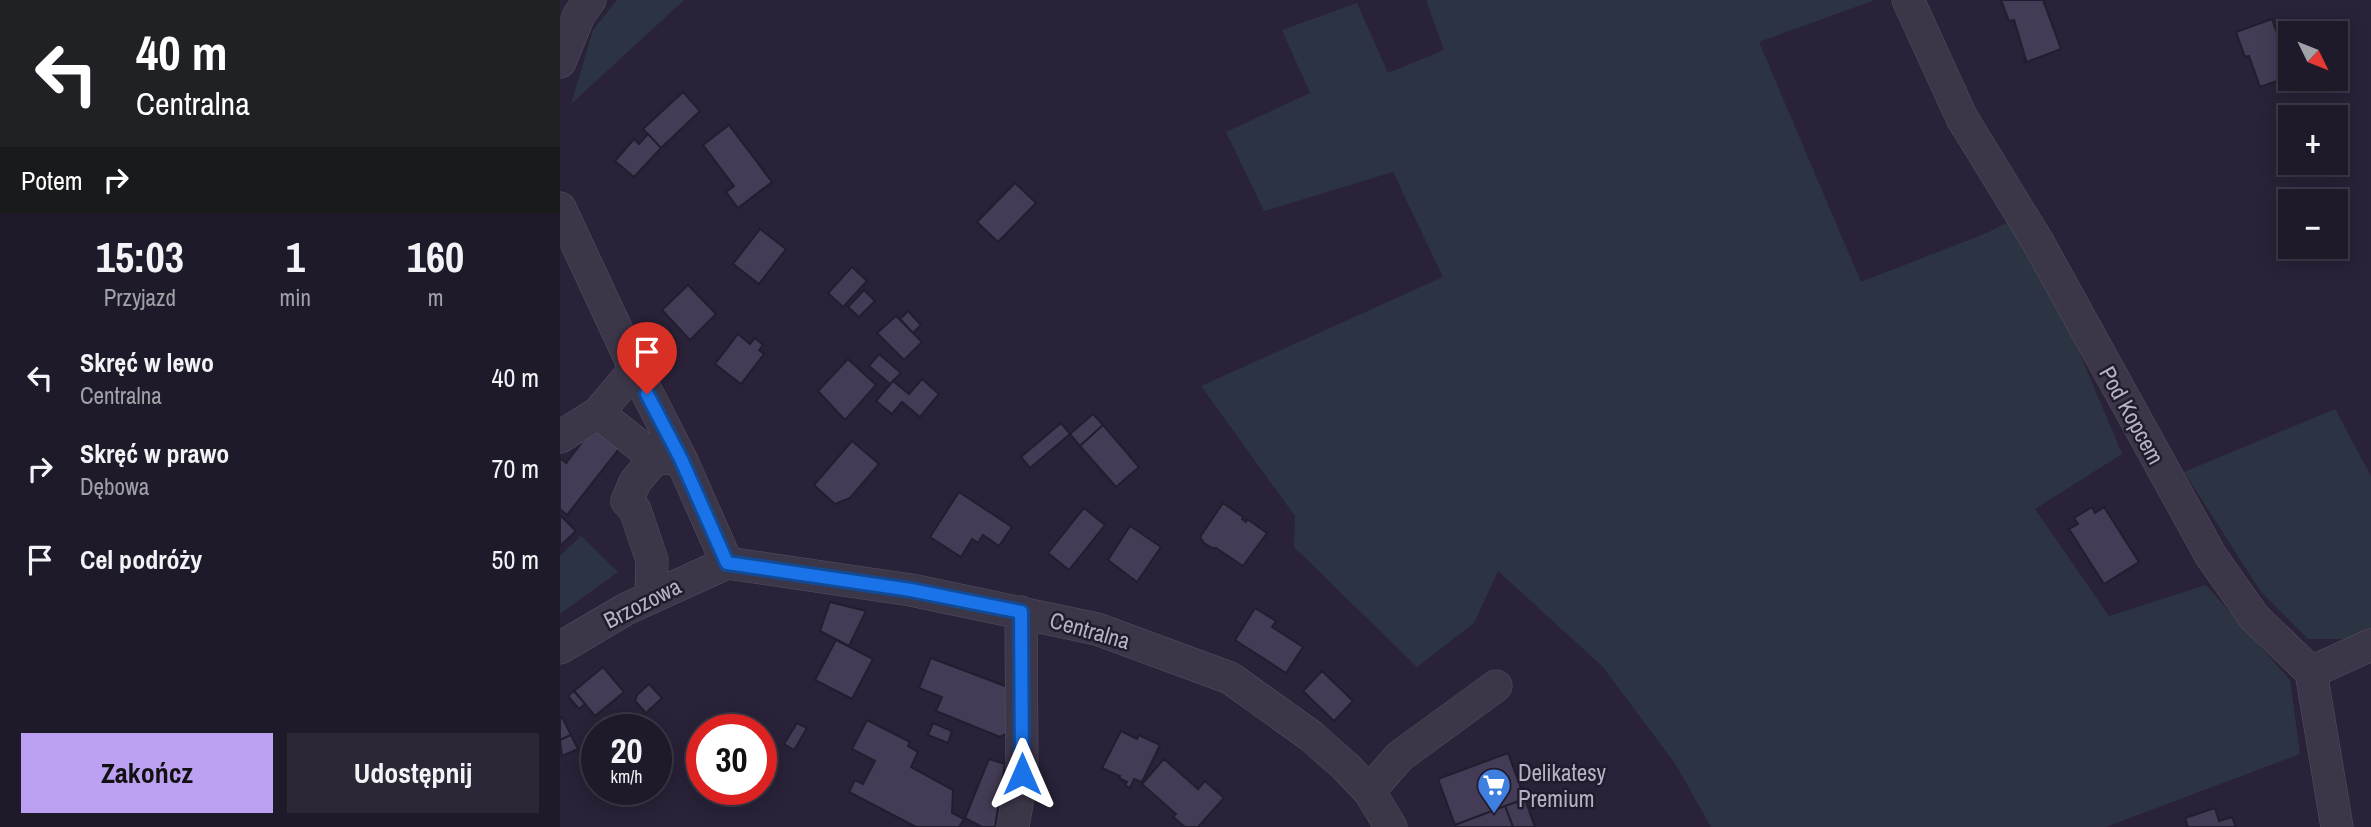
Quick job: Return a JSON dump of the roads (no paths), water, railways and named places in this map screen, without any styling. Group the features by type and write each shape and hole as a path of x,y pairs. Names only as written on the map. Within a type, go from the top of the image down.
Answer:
{"street":[{"path":"560,62 579,15 590,0"},
{"name":"Pod Kopcem","path":"1908,0 1962,118 2038,242 2210,556 2254,617 2311,672"},
{"path":"560,208 635,369 668,459 727,563"},
{"path":"560,437 598,413 635,369"},
{"path":"598,413 668,459"},
{"path":"651,597 652,560 635,510 627,501 635,482 668,459"},
{"name":"Brzozowa","path":"560,648 626,608 727,563"},
{"name":"Centralna","path":"727,563 911,590 1097,629 1230,678 1311,736 1369,791 1391,827"},
{"path":"1013,827 1022,774 1021,612"},
{"path":"2337,827 2311,672 2371,645"},
{"path":"1369,791 1400,756 1496,686"}],"place":[{"name":"Delikatesy Premium","path":"1494,815"}]}
